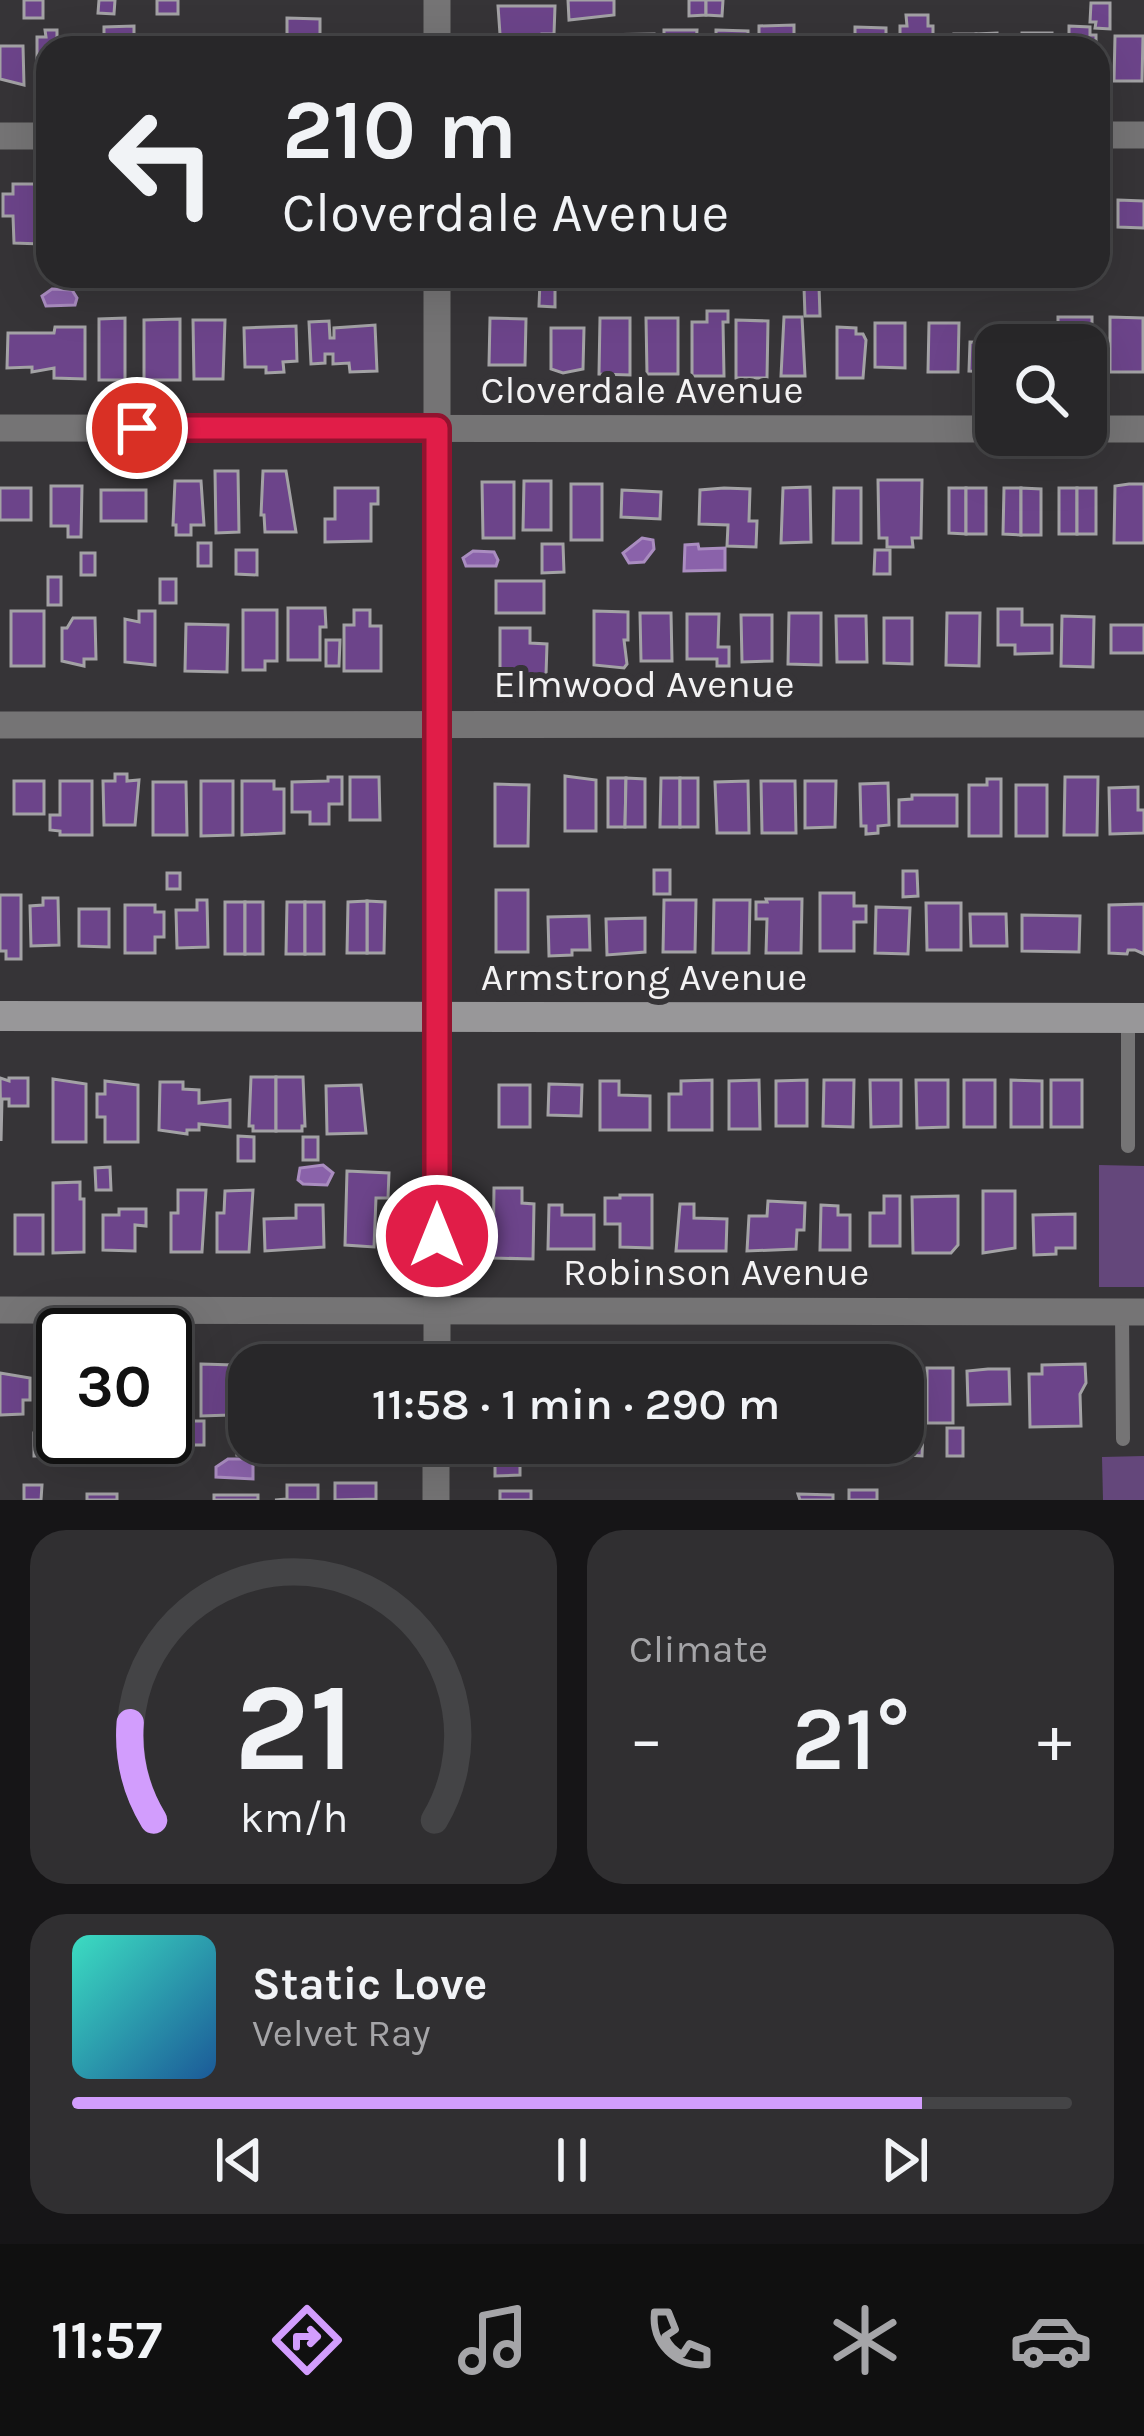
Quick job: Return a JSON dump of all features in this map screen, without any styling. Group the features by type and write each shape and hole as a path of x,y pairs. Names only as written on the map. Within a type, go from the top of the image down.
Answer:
{"street":[{"path":"437,0 437,36"},
{"path":"1110,135 1144,135"},
{"path":"0,136 36,136"},
{"path":"437,288 437,1344"},
{"name":"Cloverdale Avenue","path":"0,428 975,429"},
{"path":"1107,429 1144,429"},
{"name":"Elmwood Avenue","path":"0,725 1144,724"},
{"name":"Armstrong Avenue","path":"0,1016 1136,1018"},
{"name":"Robinson Avenue","path":"0,1310 1133,1312"},
{"path":"436,1464 436,1500"}],"lane":[{"path":"1128,1146 1136,1018"},
{"path":"1123,1439 1133,1312"}],"shaded area":[{"path":"52,289 72,290 75,305 46,306 42,296"},
{"path":"642,538 653,540 654,549 644,562 629,563 623,553"},
{"path":"698,544 699,549 725,548 725,570 684,571 685,545"},
{"path":"473,551 494,552 496,566 466,566 463,558"},
{"path":"323,1165 333,1173 327,1185 298,1180 300,1168"},
{"path":"1099,1165 1144,1166 1144,1287 1099,1287"},
{"path":"1144,1456 1144,1500 1103,1500 1102,1457"},
{"path":"228,1459 228,1464 253,1464 253,1479 216,1477 216,1467"}],"building":[{"path":"24,0 43,0 43,18 24,18"},
{"path":"99,0 115,0 114,14 98,13"},
{"path":"157,0 178,0 178,14 157,14"},
{"path":"568,0 614,0 614,15 569,20"},
{"path":"689,0 706,0 706,15 689,16"},
{"path":"706,0 723,0 722,16 706,15"},
{"path":"1091,3 1110,3 1110,29 1095,28 1096,22 1090,22"},
{"path":"498,6 555,6 554,34 500,36"},
{"path":"906,15 928,15 933,36 900,36 900,26 907,26"},
{"path":"287,18 320,19 320,36 287,36"},
{"path":"794,25 794,36 759,36 759,26"},
{"path":"134,26 134,36 104,36 104,27"},
{"path":"1069,26 1090,27 1090,35 1096,35 1096,36 1069,36"},
{"path":"855,27 886,28 886,36 855,36"},
{"path":"664,30 697,30 697,36 664,36"},
{"path":"716,30 748,31 748,36 716,36"},
{"path":"654,34 654,36 590,36"},
{"path":"1115,36 1143,36 1142,81 1114,81"},
{"path":"0,46 23,46 24,85 0,79"},
{"path":"13,184 36,184 36,244 14,243 13,216 3,216 3,194 13,194"},
{"path":"1118,200 1144,201 1144,228 1118,227"},
{"path":"540,288 555,288 555,307 539,306"},
{"path":"804,288 819,288 820,316 805,316"},
{"path":"707,311 728,311 728,322 723,322 724,376 692,376 692,322 707,322"},
{"path":"784,317 802,317 805,376 781,376"},
{"path":"1058,317 1092,317 1092,324 1058,324"},
{"path":"1110,317 1143,318 1143,372 1110,372"},
{"path":"125,318 125,380 99,380 99,319"},
{"path":"490,318 526,319 525,365 489,365"},
{"path":"600,318 630,318 630,375 599,374"},
{"path":"646,318 678,318 678,374 647,374"},
{"path":"180,319 180,380 144,380 144,320"},
{"path":"193,320 225,320 223,379 194,379"},
{"path":"736,320 768,321 767,378 736,378"},
{"path":"329,321 330,338 334,338 334,328 375,325 377,371 350,372 349,363 333,364 333,354 325,354 325,363 311,364 309,322"},
{"path":"875,323 905,323 905,368 875,367"},
{"path":"929,323 959,323 958,372 928,372"},
{"path":"296,326 297,361 283,362 284,372 245,367 244,328"},
{"path":"55,327 85,327 85,379 54,378 54,368 32,372 32,367 7,368 8,333 54,333"},
{"path":"837,327 856,328 856,334 863,334 863,378 837,378"},
{"path":"551,328 584,328 583,369 563,373 551,369"},
{"path":"970,342 975,342 975,371 969,371"},
{"path":"215,471 238,471 239,532 216,533"},
{"path":"263,471 286,471 296,532 265,532"},
{"path":"878,480 922,480 921,538 912,538 913,547 887,547 887,538 879,538"},
{"path":"175,481 201,481 204,525 191,525 191,535 176,535 173,525"},
{"path":"524,481 551,481 551,530 523,530"},
{"path":"482,482 514,482 514,538 483,538"},
{"path":"571,484 602,484 602,540 571,540"},
{"path":"1144,484 1144,543 1114,543 1115,486"},
{"path":"51,486 82,486 81,537 68,537 68,526 51,526"},
{"path":"810,487 811,542 781,543 783,488"},
{"path":"0,488 31,488 31,520 0,520"},
{"path":"335,488 378,488 378,504 371,504 371,541 325,542 325,519 335,519"},
{"path":"834,488 861,488 861,543 833,543"},
{"path":"949,488 966,488 966,534 949,533"},
{"path":"966,488 986,488 986,534 966,534"},
{"path":"1004,488 1021,488 1021,535 1003,534"},
{"path":"1021,488 1041,489 1041,535 1021,535"},
{"path":"1059,488 1077,488 1077,534 1059,534"},
{"path":"1077,488 1096,488 1096,534 1077,534"},
{"path":"750,489 749,521 757,521 756,547 727,546 728,525 699,524 700,490"},
{"path":"101,490 146,490 146,521 101,521"},
{"path":"622,490 661,492 660,519 621,517"},
{"path":"198,543 211,543 211,566 198,566"},
{"path":"542,544 563,544 564,572 542,573"},
{"path":"236,550 257,550 257,575 236,574"},
{"path":"875,550 890,550 890,574 874,574"},
{"path":"81,553 95,553 95,575 81,575"},
{"path":"48,577 61,577 61,605 48,605"},
{"path":"160,579 176,579 176,603 160,603"},
{"path":"496,581 544,581 544,613 496,613"},
{"path":"288,608 325,608 320,660 288,660"},
{"path":"998,609 1022,609 1022,625 1052,625 1052,653 1015,654 1015,645 998,645"},
{"path":"243,610 277,610 277,661 265,661 265,670 243,670"},
{"path":"354,610 370,610 370,626 381,626 381,671 344,671 344,625 354,625"},
{"path":"11,611 44,611 44,666 11,666"},
{"path":"139,611 155,611 155,665 125,662 125,619 139,622"},
{"path":"594,611 628,612 624,668 594,665"},
{"path":"640,613 671,613 672,661 641,661"},
{"path":"789,613 821,613 821,665 788,664"},
{"path":"947,613 980,613 979,666 946,665"},
{"path":"687,614 719,614 718,647 729,647 729,666 717,666 717,659 687,659"},
{"path":"741,615 772,615 772,661 742,662"},
{"path":"836,616 866,616 867,662 837,662"},
{"path":"1062,616 1094,617 1093,667 1061,666"},
{"path":"73,618 95,618 96,659 84,659 84,666 62,661 62,628"},
{"path":"884,618 912,618 912,664 884,663"},
{"path":"186,624 228,625 227,672 185,671"},
{"path":"1111,625 1144,625 1144,653 1111,653"},
{"path":"500,628 530,628 530,643 547,644 546,675 500,675"},
{"path":"326,640 340,640 339,666 326,666"},
{"path":"115,774 127,774 127,781 139,780 135,825 104,825 103,781 115,781"},
{"path":"565,776 596,780 596,831 565,831"},
{"path":"328,777 342,777 342,804 329,804 329,824 310,824 310,812 292,812 292,782 328,781"},
{"path":"350,777 379,777 380,820 350,820"},
{"path":"1065,777 1098,777 1097,835 1064,835"},
{"path":"608,778 626,778 625,827 608,827"},
{"path":"626,778 645,779 645,827 625,827"},
{"path":"661,778 680,778 680,827 660,827"},
{"path":"680,778 698,778 698,827 680,827"},
{"path":"987,779 1001,779 1001,836 969,836 969,785 987,785"},
{"path":"14,781 44,781 44,814 14,814"},
{"path":"60,781 92,781 92,835 60,835 50,830 50,815 60,815"},
{"path":"201,781 233,781 233,835 201,836"},
{"path":"242,781 274,781 274,789 284,789 284,833 242,835"},
{"path":"748,781 749,833 717,833 715,782"},
{"path":"761,781 795,781 796,833 762,833"},
{"path":"805,781 836,781 835,827 805,828"},
{"path":"153,782 186,782 187,835 153,835"},
{"path":"888,783 889,825 866,834 866,826 861,826 860,784"},
{"path":"495,784 529,785 528,846 495,846"},
{"path":"1016,785 1047,785 1047,836 1016,836"},
{"path":"1138,787 1144,833 1110,834 1109,788"},
{"path":"912,795 957,795 957,826 899,826 899,800 912,799"},
{"path":"654,870 670,870 670,894 654,894"},
{"path":"903,871 917,871 918,896 903,897"},
{"path":"167,873 180,873 180,889 167,889"},
{"path":"496,890 528,890 528,952 496,952"},
{"path":"820,893 854,893 854,906 866,906 866,922 854,922 854,951 820,951"},
{"path":"0,895 21,895 21,959 6,959 6,951 0,951"},
{"path":"43,898 58,898 59,945 31,946 30,906 43,905"},
{"path":"802,899 801,953 766,953 767,919 756,919 756,902"},
{"path":"197,900 207,900 208,947 177,948 176,910 197,910"},
{"path":"664,900 696,900 695,952 663,952"},
{"path":"714,900 750,900 749,953 713,953"},
{"path":"367,901 385,902 384,953 367,953"},
{"path":"367,901 367,953 347,953 348,902"},
{"path":"225,902 245,902 245,954 225,954"},
{"path":"245,902 263,902 263,954 245,954"},
{"path":"287,902 305,902 305,954 286,954"},
{"path":"305,902 324,902 324,954 305,954"},
{"path":"926,903 961,903 961,950 927,950"},
{"path":"1144,904 1144,954 1135,950 1109,953 1109,905"},
{"path":"125,905 155,905 155,912 164,912 164,937 155,937 155,953 125,953"},
{"path":"876,907 910,908 908,954 875,953"},
{"path":"79,909 109,909 109,947 79,946"},
{"path":"970,914 1006,914 1007,946 971,946"},
{"path":"1022,915 1080,916 1079,952 1022,951"},
{"path":"589,916 590,950 549,956 548,917"},
{"path":"645,918 645,952 607,955 606,919"},
{"path":"251,1077 276,1077 276,1131 253,1131 249,1126"},
{"path":"276,1077 303,1077 302,1131 276,1131"},
{"path":"0,1078 28,1078 28,1106 9,1106 9,1099 2,1099 1,1141"},
{"path":"53,1079 86,1084 86,1142 53,1142"},
{"path":"712,1080 712,1130 669,1130 669,1094 681,1094 681,1081"},
{"path":"759,1080 760,1129 729,1129 729,1081"},
{"path":"807,1080 807,1126 776,1126 776,1081"},
{"path":"824,1080 854,1080 853,1127 823,1126"},
{"path":"870,1080 901,1080 901,1126 871,1127"},
{"path":"916,1080 948,1080 948,1127 917,1128"},
{"path":"964,1080 995,1080 995,1127 964,1127"},
{"path":"1011,1080 1042,1081 1042,1127 1011,1127"},
{"path":"1051,1080 1082,1080 1082,1127 1051,1127"},
{"path":"105,1081 138,1085 138,1142 105,1142 105,1117 97,1117 97,1094 105,1094"},
{"path":"600,1081 619,1081 619,1095 650,1096 650,1130 600,1130"},
{"path":"160,1082 183,1082 183,1089 199,1090 199,1103 230,1100 230,1127 199,1124 199,1130 187,1130 187,1134 159,1130"},
{"path":"549,1084 582,1085 581,1116 548,1115"},
{"path":"361,1085 366,1133 327,1134 326,1086"},
{"path":"499,1085 530,1085 530,1127 499,1127"},
{"path":"238,1136 254,1137 254,1161 238,1161"},
{"path":"303,1137 318,1137 318,1160 303,1160"},
{"path":"110,1167 111,1190 96,1190 95,1168"},
{"path":"347,1171 389,1173 388,1198 376,1198 374,1247 345,1245"},
{"path":"80,1182 84,1252 53,1253 53,1183"},
{"path":"494,1188 522,1188 522,1203 534,1204 533,1259 493,1258"},
{"path":"178,1190 206,1190 202,1252 171,1252 171,1213 178,1213"},
{"path":"253,1190 249,1252 217,1252 217,1213 224,1213 225,1191"},
{"path":"983,1191 1015,1191 1015,1248 983,1253"},
{"path":"652,1195 652,1248 620,1247 620,1224 605,1224 605,1198"},
{"path":"884,1196 900,1196 900,1246 870,1246 870,1213 884,1213"},
{"path":"958,1196 958,1245 951,1253 913,1253 912,1197"},
{"path":"768,1201 805,1203 804,1230 797,1230 796,1249 747,1251 749,1216 767,1216"},
{"path":"680,1204 694,1204 694,1218 727,1219 726,1251 676,1251"},
{"path":"296,1205 323,1205 324,1247 265,1251 264,1219 296,1218"},
{"path":"549,1205 562,1205 562,1215 594,1215 594,1249 548,1249"},
{"path":"821,1205 838,1206 838,1215 850,1215 850,1250 820,1250"},
{"path":"119,1209 146,1209 146,1226 135,1225 135,1251 103,1250 103,1215 119,1215"},
{"path":"1075,1214 1075,1248 1034,1255 1033,1215"},
{"path":"15,1215 43,1215 43,1254 15,1254"},
{"path":"201,1364 228,1365 228,1415 201,1416"},
{"path":"1085,1364 1081,1426 1030,1427 1029,1374 1042,1374 1042,1365"},
{"path":"927,1368 953,1368 953,1423 927,1423"},
{"path":"1009,1369 1010,1404 968,1405 967,1371"},
{"path":"0,1373 30,1378 30,1400 23,1400 23,1414 0,1415"},
{"path":"192,1421 204,1421 204,1445 192,1445"},
{"path":"947,1428 963,1428 963,1456 947,1456"},
{"path":"495,1464 520,1464 520,1475 495,1476"},
{"path":"335,1483 376,1483 376,1499 335,1500"},
{"path":"24,1485 42,1485 41,1500 24,1500"},
{"path":"287,1485 318,1485 318,1500 275,1500 287,1499"},
{"path":"849,1490 877,1490 877,1500 849,1500"},
{"path":"500,1491 531,1491 531,1500 500,1500"},
{"path":"87,1494 117,1494 117,1500 87,1500"},
{"path":"798,1494 833,1495 833,1500 800,1500"},
{"path":"214,1495 258,1495 258,1500 214,1500"}],"route":[{"path":"137,428 437,428 437,1236"}]}
